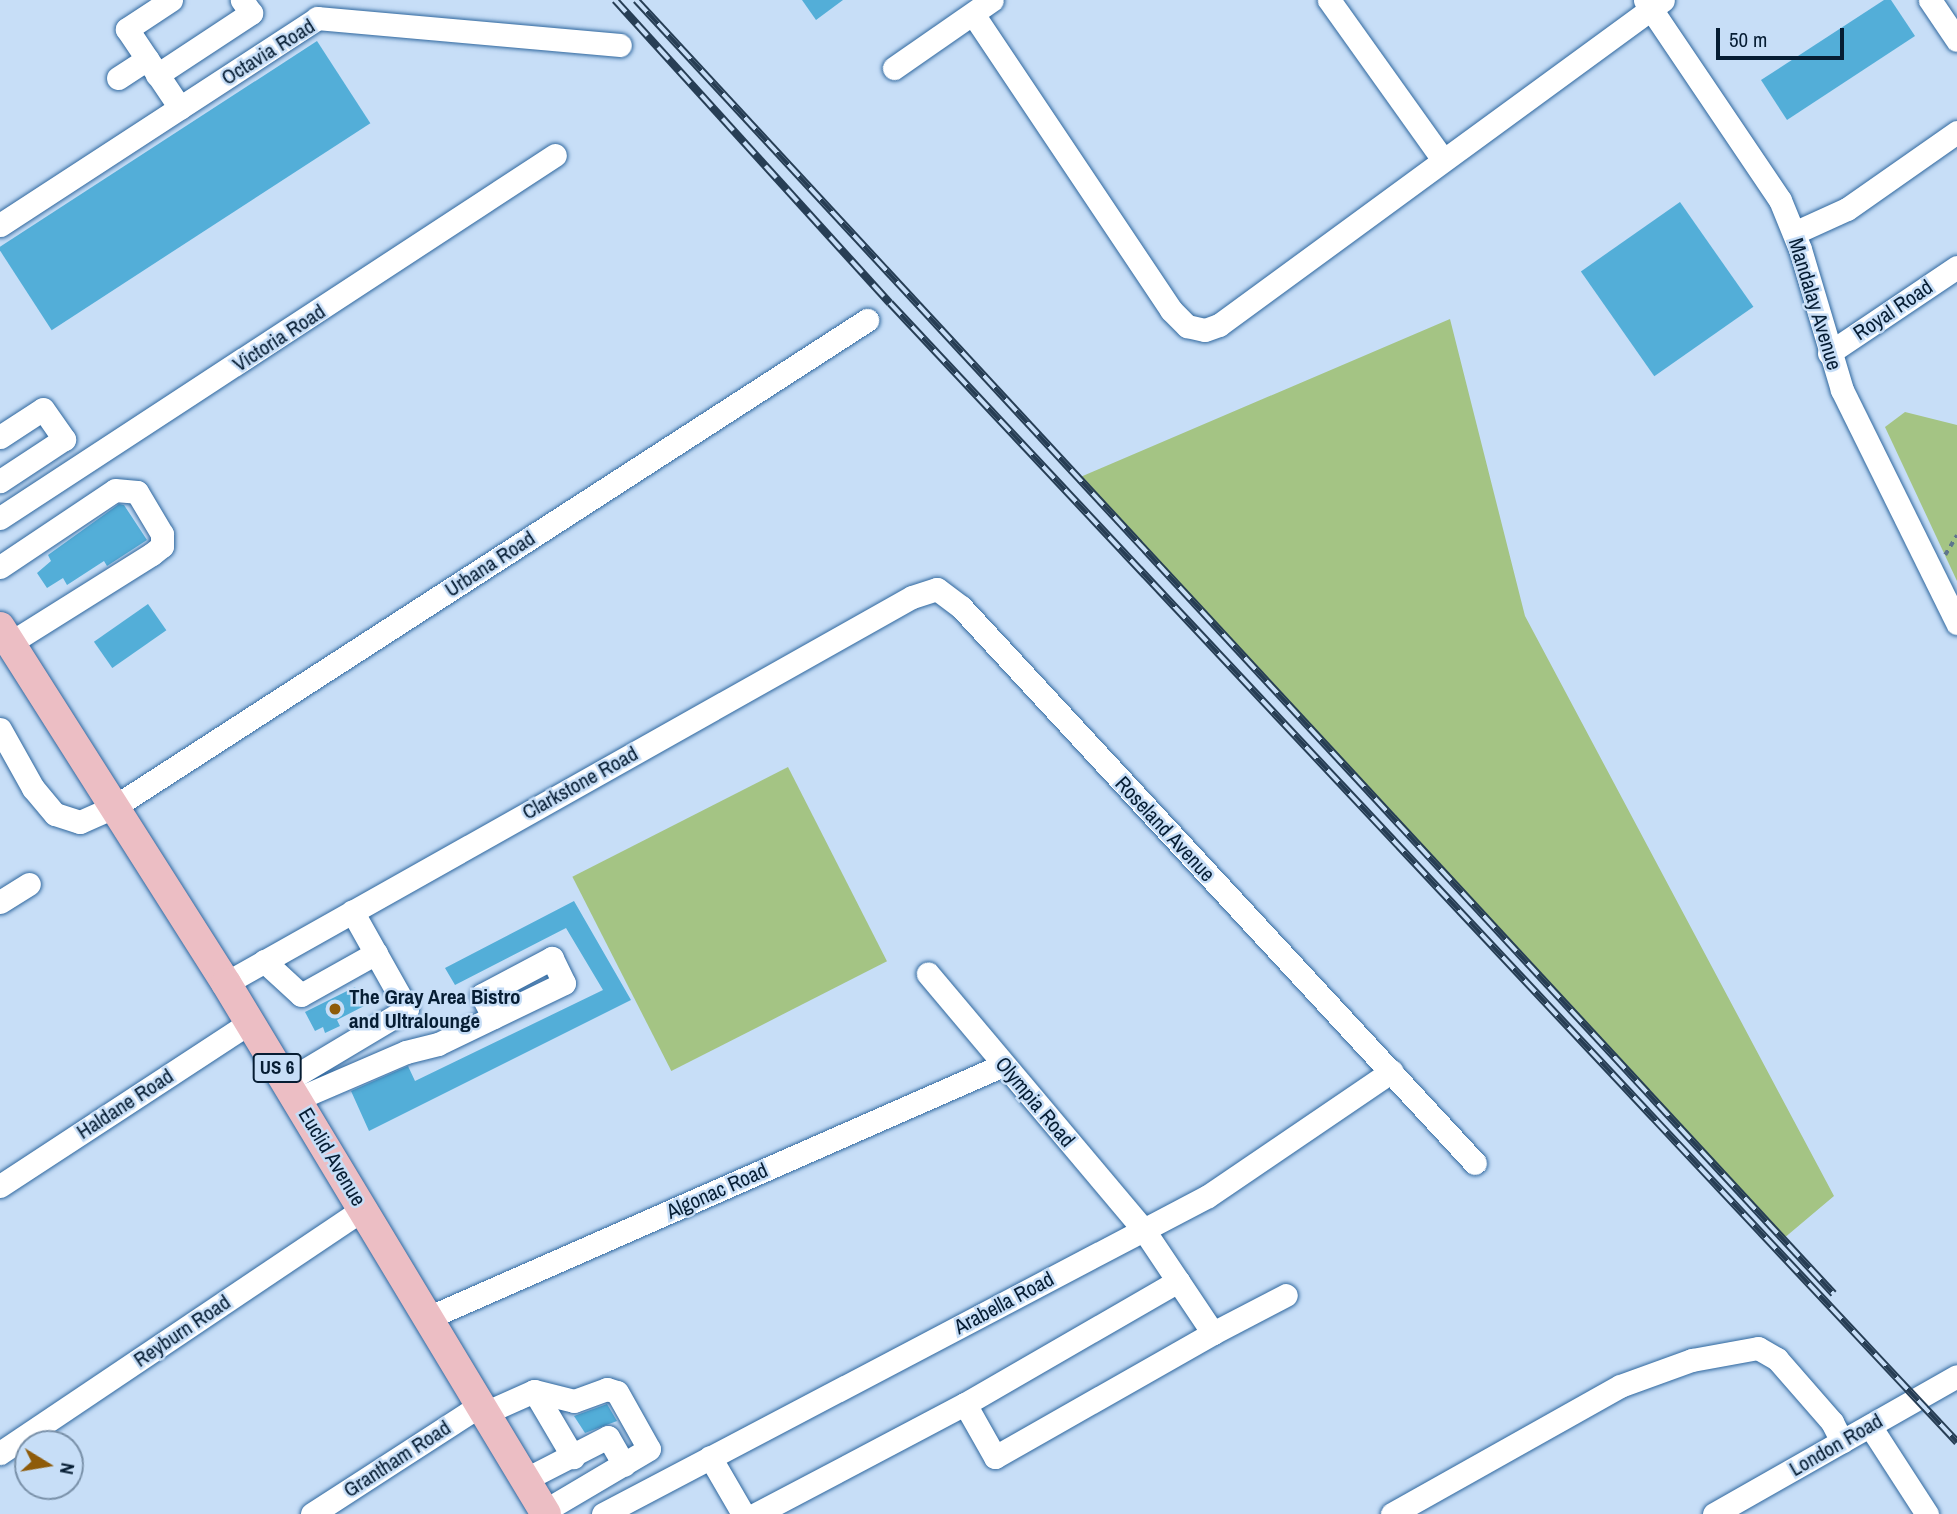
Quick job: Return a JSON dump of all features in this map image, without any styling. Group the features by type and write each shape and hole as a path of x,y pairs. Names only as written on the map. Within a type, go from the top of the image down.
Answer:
{"main road":[{"name":"Euclid Avenue","path":"5,635 226,983 485,1408 545,1513"}],"street":[{"path":"171,0 127,29 180,108"},
{"path":"118,78 152,67 251,13 243,0"},
{"path":"894,68 992,0"},
{"path":"1329,0 1443,160"},
{"path":"1930,0 1957,40"},
{"path":"972,14 1171,310 1187,326 1205,330 1219,325 1653,3"},
{"name":"Mandalay Avenue","path":"1653,3 1780,200 1794,233 1842,390 1957,623"},
{"name":"Octavia Road","path":"0,225 317,18 620,45"},
{"path":"1794,233 1846,209 1957,132"},
{"name":"Victoria Road","path":"3,508 555,155"},
{"name":"Royal Road","path":"1829,353 1957,267"},
{"name":"Urbana Road","path":"0,729 33,788 55,814 80,822 114,807 867,320"},
{"path":"0,437 43,408 64,439 0,481"},
{"path":"0,567 115,490 137,492 162,534 162,546 152,554 5,635"},
{"name":"Clarkstone Road","path":"226,983 912,597 937,589"},
{"name":"Roseland Avenue","path":"937,589 961,607 1475,1163"},
{"path":"0,902 29,884"},
{"path":"291,1091 407,1009 352,911"},
{"path":"264,961 301,995 376,953"},
{"name":"Olympia Road","path":"928,974 1143,1229 1213,1333"},
{"path":"291,1091 406,1052 438,1044 493,1017"},
{"name":"Haldane Road","path":"0,1186 249,1023"},
{"name":"Algonac Road","path":"430,1317 1003,1065"},
{"name":"Arabella Road","path":"603,1514 1208,1196 1392,1071"},
{"name":"Reyburn Road","path":"0,1453 363,1209"},
{"path":"756,1514 965,1404 1178,1281"},
{"path":"965,1404 995,1457 1286,1294"},
{"path":"1392,1514 1620,1386 1692,1360 1758,1348 1777,1359 1832,1422 1842,1442"},
{"name":"London Road","path":"1714,1514 1957,1376"},
{"path":"534,1391 574,1401 607,1389 617,1392 649,1449 545,1513"},
{"path":"534,1391 573,1457"},
{"name":"Grantham Road","path":"312,1514 485,1408 534,1391"},
{"path":"1870,1426 1927,1514"},
{"path":"526,1479 608,1437 624,1465"},
{"path":"710,1457 743,1514"}],"path":[{"path":"1945,555 1957,535"}],"green space":[{"path":"1450,319 1525,616 1834,1196 1783,1239 1078,478"},
{"path":"1905,412 1957,425 1957,581 1885,427"},
{"path":"788,767 887,961 671,1071 572,877"}],"building":[{"path":"802,0 843,0 816,20"},
{"path":"1884,0 1891,0 1915,36 1787,120 1761,80"},
{"path":"317,41 370,123 52,330 0,247"},
{"path":"1680,202 1753,307 1654,376 1581,271"},
{"path":"119,504 124,505 147,540 107,566 104,561 67,585 63,578 47,588 37,573 51,561 48,555"},
{"path":"148,604 166,630 112,668 94,642"},
{"path":"574,901 631,1000 369,1131 351,1091 408,1066 415,1081 603,990 566,928 455,985 445,968"},
{"name":"The Gray Area Bistro and Ultralounge","path":"355,987 364,1006 337,1020 340,1026 325,1033 323,1027 315,1031 305,1012"},
{"path":"607,1404 617,1421 585,1433 574,1416"}],"railway":[{"path":"615,0 890,303 1957,1442"},
{"path":"636,0 1834,1294"}],"place":[{"name":"The Gray Area Bistro and Ultralounge","path":"335,1009"}]}
